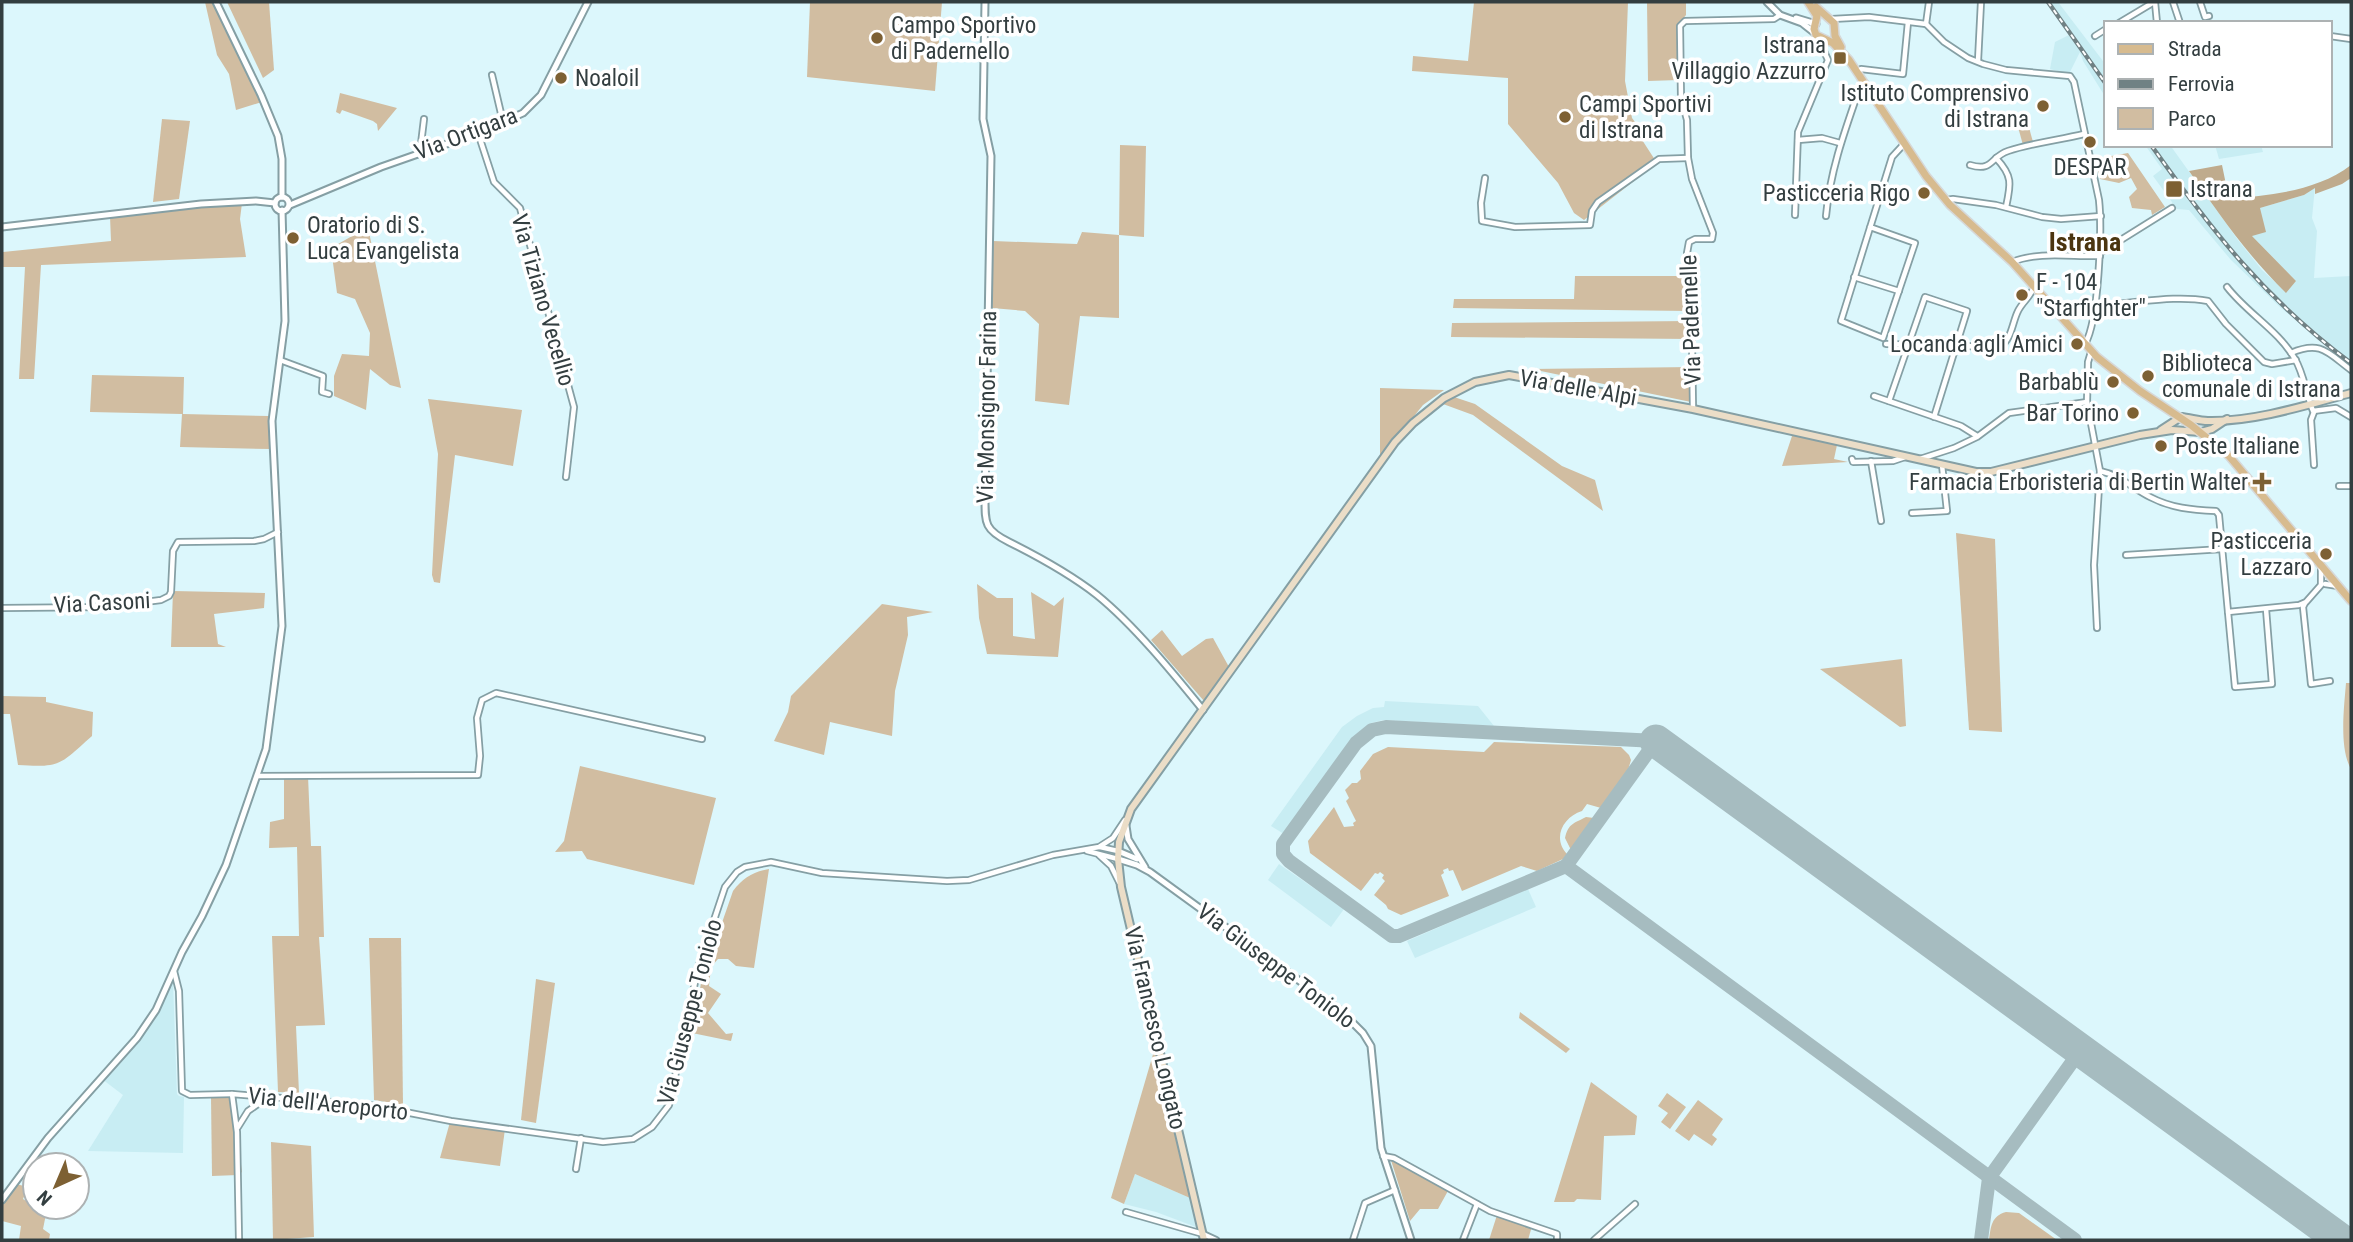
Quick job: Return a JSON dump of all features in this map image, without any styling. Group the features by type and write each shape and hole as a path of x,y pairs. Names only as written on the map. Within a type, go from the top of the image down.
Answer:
{"main road":[{"path":"1810,2 1834,23 1835,32 1849,60 1933,187 1946,201 2012,262 2088,348 2110,367 2182,417 2214,423"},
{"path":"1810,2 1816,16 1816,35 1824,42 1833,43 1849,60"},
{"path":"1816,23 1828,19"},
{"path":"1824,42 1835,32"},
{"path":"2110,367 2152,394 2220,448 2254,484 2351,601"},
{"name":"Via delle Alpi","path":"1127,817 1147,785 1395,442 1413,422 1444,398 1475,382 1509,375 1693,408 1976,472 1991,472 2162,429 2201,432"},
{"path":"2201,432 2206,424 2310,404 2351,393"},
{"path":"2162,429 2168,418 2165,407"},
{"path":"2162,429 2182,417"},
{"path":"2172,430 2178,427 2182,417"},
{"path":"2214,423 2214,435 2220,448"},
{"name":"Via Francesco Longato","path":"1127,817 1118,851 1121,887 1204,1237"}],"street":[{"path":"2,227 201,204 256,201 275,203 282,197 282,159 278,136 216,2"},
{"name":"Via Ortigara","path":"290,205 523,113 537,101 588,2"},
{"name":"Via Monsignor Farina","path":"985,2 983,119 991,156 985,499 987,525 995,535 1035,555 1099,597 1146,644 1203,710"},
{"path":"1767,2 1783,16 1802,23 1816,35"},
{"path":"1926,24 1929,2"},
{"path":"1978,61 1981,2"},
{"path":"2122,21 2154,2 2157,21"},
{"path":"2173,2 2179,21"},
{"path":"2200,2 2205,17 2209,16"},
{"path":"1783,16 1816,23"},
{"name":"Via Padernelle","path":"1693,408 1687,253 1689,242 1695,239 1712,239 1713,233 1692,179 1688,158 1687,120 1681,98 1680,26 1685,21 1774,19 1783,16"},
{"path":"1828,19 1869,17 1926,24 1944,42 1978,61 2006,70 2070,76 2074,82 2101,216 2100,255 2088,340 2087,402 2100,471 2094,565 2097,628"},
{"path":"1835,32 1840,23 1847,19"},
{"path":"1857,72 1861,69 1903,74 1908,22"},
{"path":"2095,36 2104,30"},
{"path":"2332,36 2351,39"},
{"path":"1795,215 1798,132 1827,62 1824,42"},
{"path":"492,75 503,123"},
{"path":"1826,216 1829,185 1840,143 1860,87 1865,83"},
{"path":"420,152 424,119"},
{"name":"Via Tiziano Vecellio","path":"478,133 494,182 520,208 574,407 566,477"},
{"path":"1969,166 1988,166 2005,152 2084,134"},
{"path":"1798,140 1822,138 1840,143"},
{"path":"1870,227 1915,243 1884,337 1881,338 1842,322 1854,277 1892,157 1904,144"},
{"path":"1485,178 1480,203 1482,221 1516,227 1590,225 1592,211 1598,202 1659,159 1688,158"},
{"path":"1996,159 2009,173 2010,190 2006,207"},
{"path":"275,203 276,207 282,210 287,209 290,205 282,197"},
{"path":"1946,201 1953,199 2006,207 2042,217 2062,219 2101,216"},
{"path":"2012,262 2028,257 2100,255 2172,208"},
{"path":"2,1200 56,1128 144,1029 156,1010 226,865 266,749 282,639 283,611 272,421 285,321 282,210"},
{"path":"1854,277 1899,291"},
{"path":"1886,344 2003,346 2018,312 2034,286"},
{"path":"2227,286 2296,360 2314,412 2311,420 2314,465"},
{"path":"2026,301 2043,296"},
{"path":"1889,401 1925,297 1967,311 1934,417"},
{"path":"2094,305 2157,300 2208,301 2226,324 2264,362 2272,364 2296,360"},
{"path":"2291,353 2320,347 2351,370"},
{"path":"280,360 323,376 322,392 329,394"},
{"path":"1874,396 1961,426 1977,437"},
{"path":"1920,459 1977,437 2009,413 2087,402"},
{"path":"2314,412 2332,407 2351,418"},
{"path":"1852,459 1853,462 1893,461 1907,456"},
{"path":"1871,461 1881,521"},
{"path":"1912,513 1947,511 1942,465"},
{"path":"2100,471 2122,478 2165,504 2180,509 2216,511 2219,515 2235,687 2272,684 2266,609"},
{"path":"2339,486 2351,486"},
{"name":"Via Casoni","path":"2,608 105,607 161,600 171,592 173,551 178,542 254,541 278,532"},
{"path":"2126,555 2223,550"},
{"path":"2318,561 2322,584"},
{"path":"2330,681 2311,684 2303,607 2322,584 2331,578"},
{"path":"2322,584 2340,587"},
{"path":"2228,612 2306,602"},
{"path":"258,775 478,775 480,756 477,718 482,700 496,693 702,739"},
{"path":"1099,847 1113,838 1127,817"},
{"name":"Via Giuseppe Toniolo","path":"1127,817 1128,839 1150,872"},
{"name":"Via Giuseppe Toniolo","path":"528,1130 613,1142 633,1139 652,1127 669,1105 698,968 726,887 745,867 771,862 822,873 960,881 989,876 1053,855 1099,847 1118,851"},
{"name":"Via Giuseppe Toniolo","path":"1083,851 1129,862 1150,872 1341,1012 1363,1033 1371,1046 1383,1156 1411,1240"},
{"path":"1118,851 1142,863"},
{"path":"1099,855 1114,870 1121,887"},
{"path":"1119,873 1129,862"},
{"path":"174,971 179,991 183,1091 190,1095 232,1094"},
{"name":"Via dell'Aeroporto","path":"239,1240 237,1132 232,1094 369,1105 463,1123 528,1130"},
{"path":"237,1132 238,1124 248,1111 268,1097"},
{"path":"576,1169 581,1138"},
{"path":"1383,1156 1394,1158 1490,1211 1557,1234 1558,1240"},
{"path":"1353,1240 1365,1202 1395,1190"},
{"path":"1463,1240 1477,1204"},
{"path":"1594,1240 1635,1204"},
{"path":"1126,1212 1216,1240"}],"shaded area":[{"path":"2046,2 2058,2 2104,62 2104,95 2080,52 2069,74 2050,69 2055,42 2069,35"},
{"path":"2146,147 2171,147 2238,240 2262,270 2286,292 2296,281 2251,235 2260,208 2304,195 2315,187 2312,218 2317,231 2314,278 2351,276 2351,365 2281,308 2231,260 2189,210 2177,209 2153,176 2162,169"},
{"path":"2216,147 2262,147 2263,152 2219,159"},
{"path":"2222,165 2229,199 2309,186 2338,174 2351,165 2351,178 2342,184 2315,194 2315,188 2304,195 2260,208 2266,232 2252,236 2296,281 2286,293 2223,219 2189,171"},
{"path":"1385,701 1478,706 1494,726 1383,720 1371,723 1352,740 1284,834 1271,826 1342,727 1373,708 1384,707"},
{"path":"1279,864 1344,909 1331,927 1268,880"},
{"path":"1528,889 1536,907 1415,958 1407,941"},
{"path":"173,981 177,1094 184,1097 183,1153 88,1151 123,1095 102,1079 154,1021"},
{"path":"1135,1174 1190,1198 1196,1227 1156,1212 1124,1204"}],"green space":[{"path":"205,2 217,2 265,101 236,110 229,74 217,55"},
{"path":"227,2 269,2 274,70 263,78"},
{"path":"810,2 942,2 935,91 807,77"},
{"path":"1474,2 1628,2 1625,81 1635,129 1657,163 1584,220 1574,213 1558,183 1508,124 1508,78 1412,71 1413,56 1468,61"},
{"path":"1647,2 1686,2 1686,15 1679,24 1679,80 1648,81"},
{"path":"340,93 397,108 378,131 377,124 373,121 342,110 340,114 336,112"},
{"path":"162,119 190,121 179,199 153,202"},
{"path":"2028,124 2033,142 2023,145 2018,127"},
{"path":"1120,145 1146,146 1144,237 1119,235"},
{"path":"2128,153 2165,207 2152,215 2151,210 2132,208 2129,197 2137,189 2131,178 2119,183 2100,179 2095,159"},
{"path":"242,203 240,219 246,257 41,265 34,379 19,379 25,267 3,267 3,252 111,241 110,216"},
{"path":"368,227 401,388 390,385 370,369 366,410 334,396 334,376 342,354 369,356 370,333 355,299 337,293 331,248"},
{"path":"1082,232 1119,235 1119,318 1080,316 1069,405 1035,401 1039,324 1025,311 992,308 993,241 1077,244"},
{"path":"1575,276 1687,276 1689,311 1453,308 1454,299 1574,299"},
{"path":"1690,321 1691,339 1451,337 1452,323"},
{"path":"1692,367 1691,402 1531,369"},
{"path":"92,375 184,377 183,414 269,416 271,449 180,447 182,414 90,412"},
{"path":"1380,388 1444,390 1423,405 1380,458"},
{"path":"1451,396 1475,404 1562,466 1595,480 1603,511 1473,415 1441,402"},
{"path":"428,399 522,410 513,466 455,455 440,583 434,582 432,575 438,454"},
{"path":"1793,433 1837,445 1834,459 1848,462 1782,466"},
{"path":"1956,533 1995,539 2002,732 1969,730"},
{"path":"977,584 997,598 1013,598 1013,636 1035,639 1031,592 1054,606 1064,597 1058,657 987,654 979,618"},
{"path":"173,591 265,593 264,608 214,614 218,644 226,647 171,647"},
{"path":"882,604 933,612 907,617 908,635 895,691 892,736 830,722 824,755 774,741 788,712 791,696"},
{"path":"1162,630 1182,656 1206,639 1213,638 1229,667 1204,701 1151,640"},
{"path":"1902,659 1906,726 1900,727 1820,669"},
{"path":"2346,683 2351,683 2351,769 2344,739"},
{"path":"2,696 46,697 46,702 93,712 92,736 60,762 44,766 18,765 10,714 2,714"},
{"path":"1494,742 1621,747 1631,760 1628,770 1601,808 1587,804 1565,823 1560,835 1567,854 1563,859 1537,871 1521,866 1462,891 1453,870 1449,871 1448,868 1443,870 1441,875 1449,896 1401,915 1388,909 1374,895 1385,881 1380,872 1375,873 1361,891 1310,853 1308,841 1334,807 1344,827 1354,826 1356,821 1346,801 1349,798 1345,790 1361,779 1360,771 1373,754 1388,747 1484,752"},
{"path":"580,766 716,798 694,885 587,859 582,851 555,852 564,841"},
{"path":"284,776 308,776 311,846 321,846 324,937 319,937 325,1025 296,1026 299,1093 278,1092 272,936 299,936 297,847 269,848 270,822 284,819"},
{"path":"1586,817 1594,818 1571,850 1565,838 1568,829"},
{"path":"769,869 754,968 736,966 728,959 718,959 711,967 709,986 721,994 708,1013 726,1034 733,1033 731,1041 692,1033 701,983 733,891 749,876"},
{"path":"369,938 401,938 403,1105 374,1100"},
{"path":"536,979 555,983 536,1123 521,1120"},
{"path":"1520,1012 1570,1049 1566,1053 1519,1018"},
{"path":"1156,1044 1190,1198 1135,1174 1124,1204 1111,1198"},
{"path":"1591,1082 1637,1116 1635,1135 1604,1136 1601,1200 1554,1202"},
{"path":"1667,1093 1686,1107 1670,1129 1661,1122 1668,1113 1658,1106"},
{"path":"211,1097 232,1097 242,1172 238,1175 212,1176"},
{"path":"1698,1100 1723,1119 1712,1135 1717,1139 1712,1146 1694,1134 1689,1141 1675,1131"},
{"path":"450,1122 505,1129 500,1166 440,1158"},
{"path":"271,1142 311,1146 314,1237 273,1240"},
{"path":"1390,1157 1449,1189 1438,1209 1420,1209 1410,1221"},
{"path":"16,1184 21,1185 21,1221 45,1221 43,1229 50,1234 49,1240 19,1240 21,1226 2,1221 2,1204"},
{"path":"1498,1212 1532,1226 1528,1240 1489,1240"},
{"path":"2006,1212 2019,1213 2057,1240 1989,1240 1995,1219"}],"taxiway":[{"path":"1566,866 1399,936 1392,936 1289,861 1283,854 1283,844 1356,743 1372,730 1386,727 1656,741"},
{"path":"1656,741 1566,866 2075,1240"},
{"path":"1981,1240 1989,1178 2080,1051"}],"runway":[{"path":"1656,741 2341,1240"}],"railway":[{"path":"2048,2 2104,81"},
{"path":"2152,147 2218,235 2266,289 2320,339 2351,363"}],"place":[{"name":"Campo Sportivo di Padernello","path":"877,38"},
{"name":"Istrana Villaggio Azzurro","path":"1840,58"},
{"name":"Noaloil","path":"561,78"},
{"name":"Istituto Comprensivo di Istrana","path":"2043,106"},
{"name":"Campi Sportivi di Istrana","path":"1565,117"},
{"name":"DESPAR","path":"2090,142"},
{"name":"Istrana","path":"2174,189"},
{"name":"Pasticceria Rigo","path":"1924,193"},
{"name":"Oratorio di S. Luca Evangelista","path":"293,238"},
{"name":"F - 104 \"Starfighter\"","path":"2022,295"},
{"name":"Locanda agli Amici","path":"2077,344"},
{"name":"Biblioteca comunale di Istrana","path":"2148,376"},
{"name":"Barbablù","path":"2113,382"},
{"name":"Bar Torino","path":"2133,413"},
{"name":"Poste Italiane","path":"2161,446"},
{"name":"Farmacia Erboristeria di Bertin Walter","path":"2262,482"},
{"name":"Pasticceria Lazzaro","path":"2326,554"}],"district":[{"name":"Istrana","path":"2085,242"}]}
